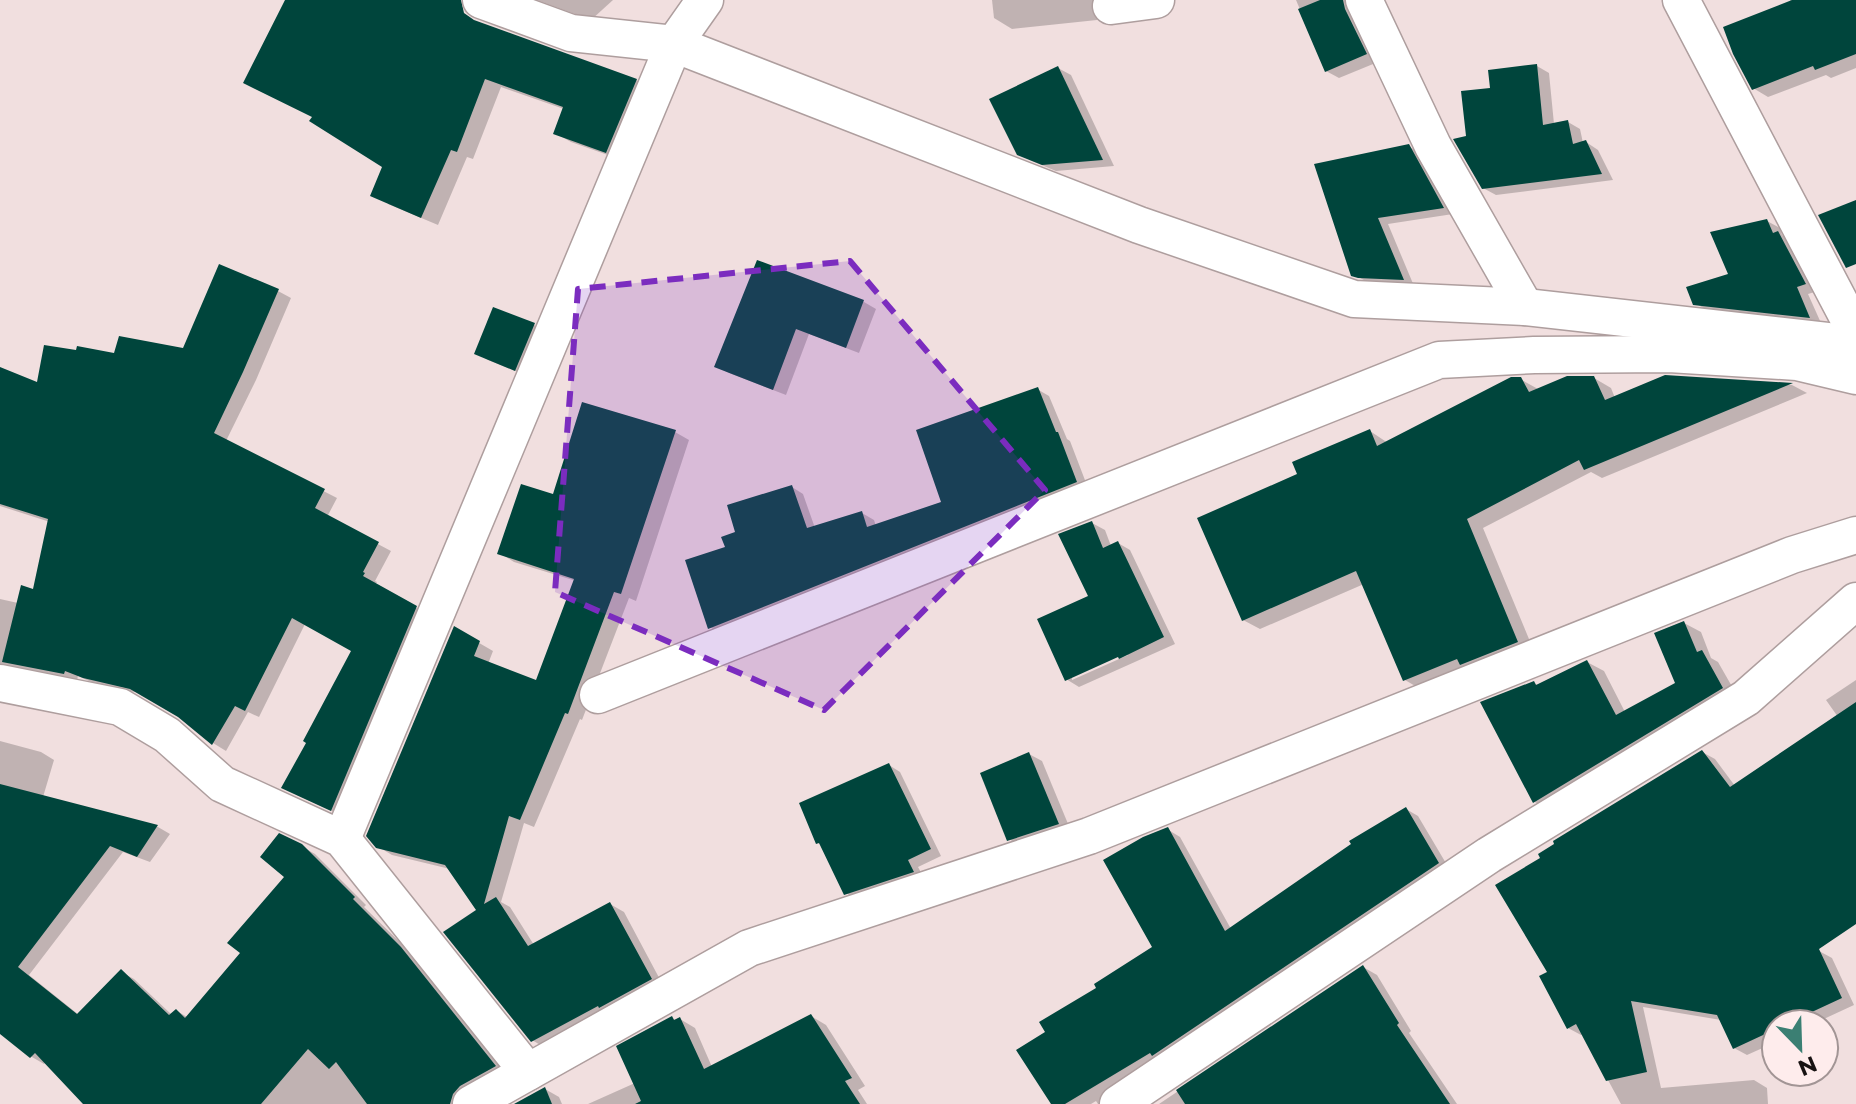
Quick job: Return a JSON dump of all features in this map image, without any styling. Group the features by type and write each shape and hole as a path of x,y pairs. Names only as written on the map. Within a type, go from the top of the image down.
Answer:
{"street":[{"path":"481,0 571,33 674,44 1139,225 1354,299 1525,307 1856,344"},
{"path":"342,839 674,44 705,0"},
{"path":"1111,6 1156,0"},
{"path":"1364,0 1433,146 1525,307"},
{"path":"1681,0 1856,333"},
{"path":"1424,302 1439,360"},
{"path":"598,695 1439,360 1534,355 1669,354 1797,362 1856,376"},
{"path":"471,1104 749,948 1089,836 1792,555 1856,535"},
{"path":"1118,1104 1489,855 1746,698 1856,601"},
{"path":"0,683 120,707 167,735 222,784 342,839 528,1072"}],"highlighted area":[{"path":"850,261 1045,490 824,710 555,592 578,289"}],"building":[{"path":"285,0 461,0 464,13 474,20 637,79 606,153 553,134 563,107 485,79 457,152 451,150 421,218 370,196 382,167 309,121 312,117 243,83"},
{"path":"1320,0 1343,0 1367,54 1325,72 1298,9"},
{"path":"1792,0 1856,0 1856,54 1815,70 1813,66 1752,90 1723,27"},
{"path":"1537,64 1543,125 1568,120 1573,144 1586,140 1602,174 1482,189 1453,139 1466,136 1461,91 1490,88 1488,70"},
{"path":"1058,66 1103,160 1042,165 1017,155 989,99"},
{"path":"1409,144 1444,208 1378,218 1404,280 1351,276 1314,164"},
{"path":"1856,200 1856,264 1846,268 1818,215"},
{"path":"1767,219 1773,233 1778,231 1806,284 1797,287 1810,318 1693,305 1686,287 1728,274 1710,232"},
{"path":"757,260 864,300 846,348 796,329 773,390 714,367"},
{"path":"219,264 279,289 214,433 325,489 315,508 379,542 363,576 417,606 331,811 281,788 351,651 292,618 245,711 235,706 212,745 178,717 130,689 65,671 64,674 2,662 21,585 33,589 48,519 0,504 0,367 37,382 44,345 76,350 77,346 114,353 119,336 183,348"},
{"path":"493,307 535,323 515,371 474,354"},
{"path":"1665,375 1793,383 1584,470 1579,460 1467,519 1518,642 1460,665 1457,659 1403,681 1356,571 1242,621 1197,518 1297,474 1292,462 1370,429 1377,446 1511,377 1521,377 1529,392 1567,376 1594,376 1605,400"},
{"path":"1038,387 1077,482 708,629 685,560 725,547 721,537 735,532 727,505 792,485 807,528 862,511 867,527 941,502 916,430"},
{"path":"582,402 676,430 621,594 614,592 568,714 565,713 520,820 509,816 484,904 496,897 528,946 610,902 652,979 531,1042 443,932 476,910 445,865 376,848 366,836 454,626 480,641 474,656 536,680 574,579 497,554 521,484 553,494"},
{"path":"1092,521 1103,548 1118,541 1164,637 1065,681 1037,619 1088,596 1058,534"},
{"path":"1684,621 1697,652 1702,650 1723,688 1533,803 1480,702 1534,681 1536,685 1587,660 1616,715 1675,683 1654,633"},
{"path":"1856,702 1856,924 1819,949 1842,998 1820,1008 1760,1008 1760,1036 1733,1049 1717,1015 1631,1001 1647,1072 1606,1081 1576,1024 1567,1029 1539,976 1547,972 1495,885 1540,858 1538,854 1554,844 1553,841 1702,750 1730,787"},
{"path":"1029,752 1059,824 1007,841 980,773"},
{"path":"889,763 931,849 908,860 914,872 844,895 819,843 816,844 799,803"},
{"path":"0,784 158,825 137,857 110,846 18,967 77,1014 121,969 169,1015 176,1009 185,1018 240,953 227,943 284,877 260,857 279,833 302,844 355,897 353,899 401,947 496,1066 460,1086 450,1104 367,1104 336,1062 329,1069 308,1049 261,1104 83,1104 35,1053 30,1058 0,1034"},
{"path":"1406,807 1439,863 1152,1056 1150,1053 1065,1104 1051,1104 1016,1050 1045,1032 1039,1022 1096,988 1094,984 1152,947 1103,860 1143,837 1168,827 1225,931 1351,844 1349,841"},
{"path":"1363,965 1399,1023 1397,1025 1450,1104 1185,1104 1176,1090"},
{"path":"811,1014 852,1078 845,1081 860,1104 635,1104 641,1101 616,1046 672,1016 674,1020 680,1017 704,1069"},
{"path":"545,1087 552,1104 514,1104"}]}
